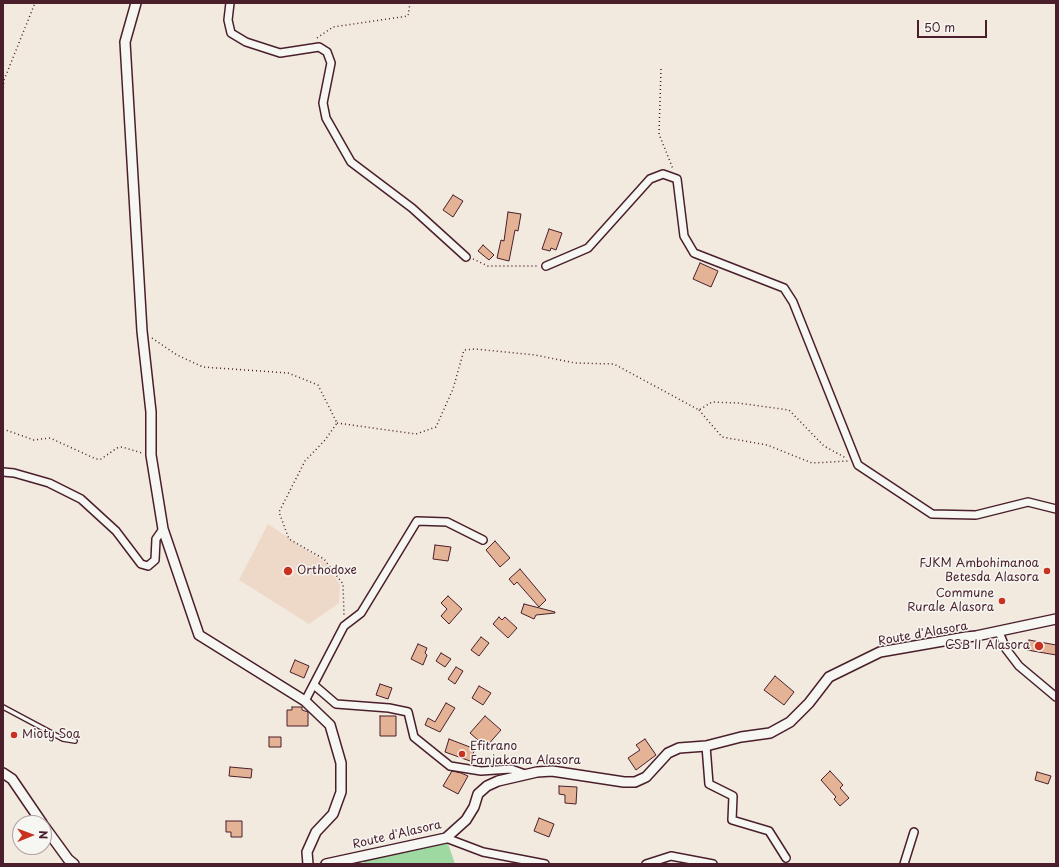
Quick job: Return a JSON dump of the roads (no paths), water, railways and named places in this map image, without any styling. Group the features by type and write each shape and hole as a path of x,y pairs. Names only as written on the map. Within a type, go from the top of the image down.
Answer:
{"street":[{"path":"136,3 125,42 142,332 151,412 151,455 163,529 199,635 305,701 330,725 341,762 341,792 334,814 316,832 307,852 308,864"},
{"path":"230,3 228,20 231,33 246,42 280,53 319,47 327,52 331,63 323,103 326,118 351,162 412,208 466,256"},
{"path":"546,266 588,248 650,179 663,174 677,179 684,236 694,253 784,288 793,302 858,465 932,514 976,515 1028,502 1056,509"},
{"path":"3,472 14,473 49,483 81,499 116,531 140,564 148,566 155,560 156,539 163,529"},
{"path":"305,701 344,626 361,613 417,521 447,522 484,540"},
{"name":"Route d'Alasora","path":"326,864 446,838 466,820 474,807 478,794 487,786 498,781 525,774 552,771 624,782 635,782 646,777 668,753 679,748 706,746 741,737 770,733 790,722 809,703 829,677 880,652 999,632 1056,619"},
{"path":"999,632 1006,649 1019,666 1056,697"},
{"path":"314,685 336,704 389,708 408,712 414,737 450,766 481,771 511,768 525,774"},
{"path":"706,746 709,784 733,796 732,820 769,831 786,858"},
{"path":"3,772 12,779 37,815"},
{"path":"904,864 914,832"},
{"path":"52,837 68,859 74,864"},
{"path":"446,838 483,852 545,864"},
{"path":"646,864 671,856 713,864"}],"lane":[{"path":"3,707 64,738 75,741"}],"place":[{"name":"Orthodoxe","path":"288,571"},
{"name":"FJKM Ambohimanoa Betesda Alasora","path":"1047,571"},
{"name":"Commune Rurale Alasora","path":"1002,601"},
{"name":"CSB II Alasora","path":"1039,646"},
{"name":"Mioty Soa","path":"14,735"},
{"name":"Efitrano Fanjakana Alasora","path":"462,754"}]}
